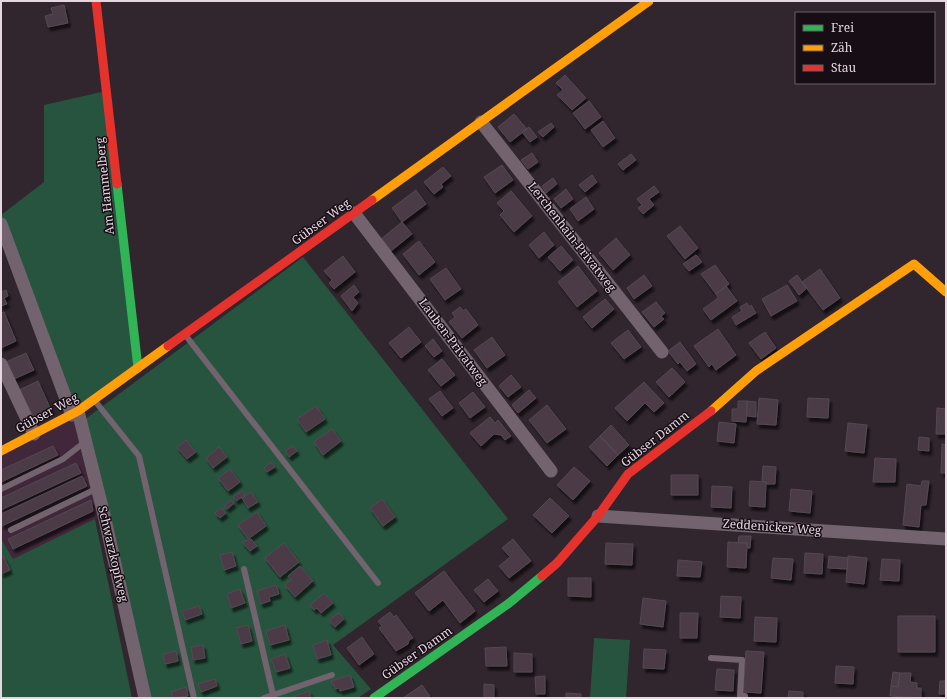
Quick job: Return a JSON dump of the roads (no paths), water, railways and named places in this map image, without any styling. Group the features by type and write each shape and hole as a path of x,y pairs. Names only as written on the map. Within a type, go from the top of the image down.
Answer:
{"street":[{"name":"Am Hammelberg","path":"96,1 138,368"},
{"name":"Gübser Weg","path":"1,451 75,413 94,400 649,1"},
{"name":"Lerchenhain-Privatweg","path":"481,122 662,352"},
{"name":"Lauben-Privatweg","path":"354,213 551,471"},
{"name":"Schwarzkopfweg","path":"1,224 86,441 145,698"},
{"name":"Gübser Damm","path":"374,698 508,604 557,563 598,516 628,474 724,401 756,371 914,264 946,292"},
{"path":"1,364 34,434"},
{"name":"Zeddenicker Weg","path":"598,516 946,539"}],"lane":[{"path":"185,334 378,583"},
{"path":"94,400 139,456 194,698"},
{"path":"1,489 63,459 86,441"},
{"path":"11,530 98,488"},
{"path":"244,569 272,695"},
{"path":"711,658 742,660 740,696 745,696 745,698"},
{"path":"264,698 332,675"}]}
